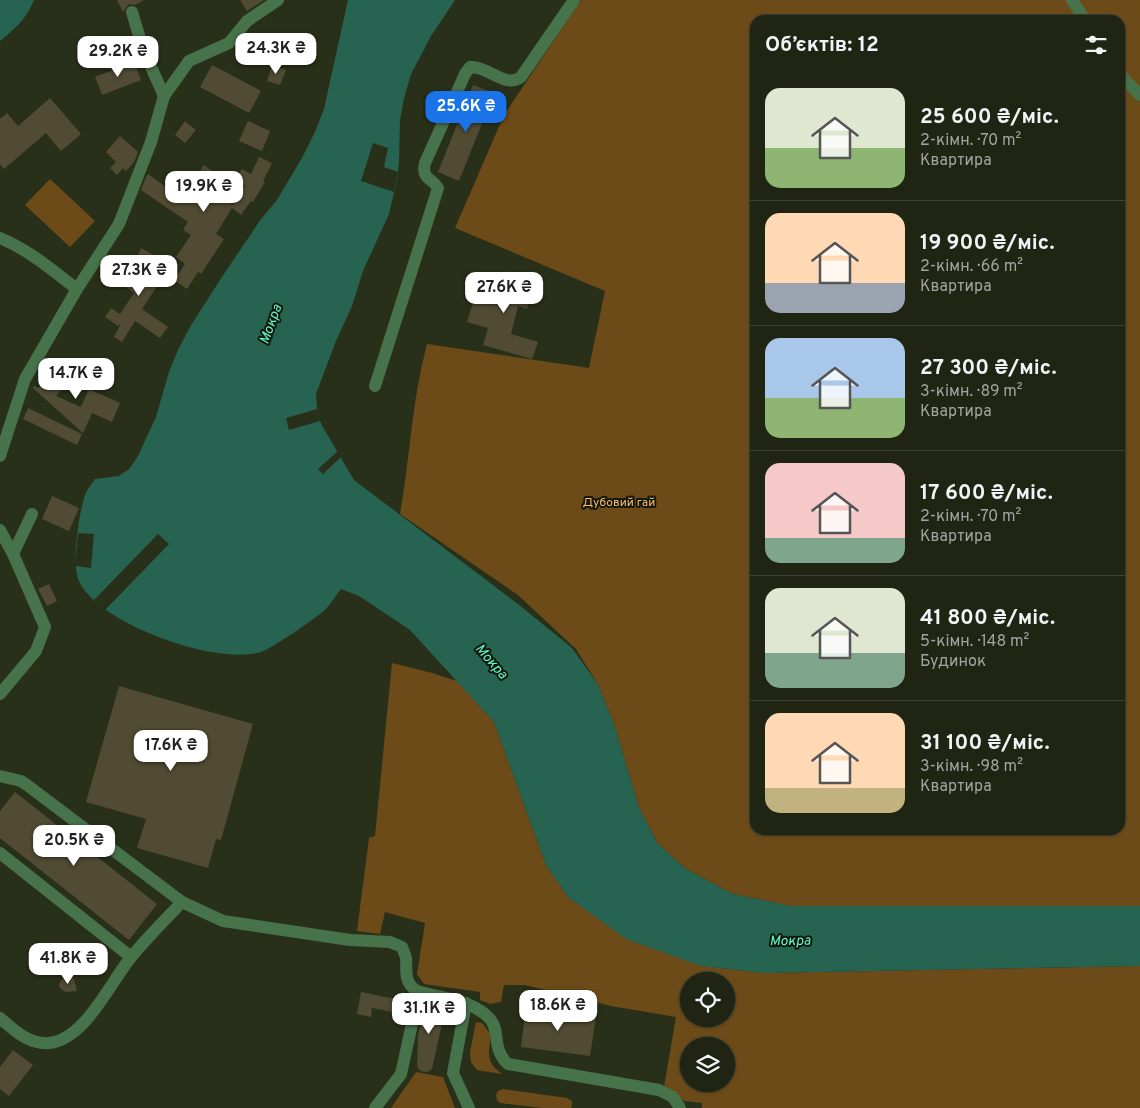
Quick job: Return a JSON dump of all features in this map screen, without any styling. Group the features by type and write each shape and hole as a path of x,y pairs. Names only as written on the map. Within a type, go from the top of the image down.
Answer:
{"street":[{"path":"0,456 24,379 118,224 151,142 164,96 189,61 229,43 248,21 278,0"},
{"path":"375,386 438,188 436,184 427,178 423,170 425,162 464,74 470,68 478,67 507,81 516,81 521,77 574,0"},
{"path":"1072,0 1082,15"},
{"path":"132,12 142,50 164,96"},
{"path":"1125,80 1140,95"},
{"path":"0,238 23,249 77,289"},
{"path":"13,554 32,514"},
{"path":"0,530 13,554 45,627 36,651 0,694"},
{"path":"0,776 21,781 182,902 223,921 350,940 390,942 402,947 406,958 405,971 411,987 419,992 466,1003 489,1017 494,1025 497,1048 508,1064 659,1090 673,1098 680,1108"},
{"path":"0,853 131,957"},
{"path":"0,1018 19,1034 36,1043 51,1043 66,1037 82,1025 131,957 182,902"},
{"path":"375,1108 402,1074 419,992"},
{"path":"466,1003 454,1073 469,1108"}],"green space":[{"name":"Дубовий гай","path":"581,0 1140,0 1140,906 790,906 733,894 686,869 658,844 639,808 614,724 597,683 576,649 518,595 400,514 418,386 427,344 589,368 605,291 455,228 504,115"},
{"path":"50,179 95,221 70,247 25,205"},
{"path":"392,663 457,681 494,722 546,865 568,897 627,939 702,966 765,973 1140,966 1140,1108 702,1108 702,1103 684,1101 664,1087 676,1017 611,1006 525,985 504,985 501,1002 490,1004 480,1000 480,992 424,984 417,974 425,923 385,912 380,934 357,931 369,838 375,836"},
{"path":"476,1022 482,1023 491,1035 489,1057 493,1065 502,1074 477,1070 471,1062 470,1052"},
{"path":"416,1072 443,1077 455,1108 391,1108"},
{"path":"503,1089 567,1098 572,1101 572,1105 571,1108 543,1108 500,1103 496,1095 498,1091"}],"water":[{"path":"0,0 34,0 28,13 20,23 0,41"},
{"name":"Мокра","path":"348,0 455,0 431,36 411,74 400,120 397,180 389,214 363,271 352,306 336,341 316,394 320,421 354,480 518,604 572,648 597,683 614,724 639,808 658,844 686,869 733,894 790,906 1140,906 1140,966 765,973 701,966 626,939 568,897 546,865 494,722 410,630 359,596 341,589 325,610 313,620 261,652 242,655 217,653 161,638 109,612 91,597 79,581 76,563 78,526 86,493 95,479 119,476 129,469 138,456 156,417 169,372 190,327 261,219 277,200 303,156 324,109"}],"pier":[{"path":"373,143 388,148 384,167 398,172 394,192 361,181"},
{"path":"317,409 320,421 289,430 286,418"},
{"path":"338,451 341,457 323,474 318,469"},
{"path":"78,533 94,534 91,568 75,566"},
{"path":"158,534 169,544 105,610 94,600"}],"building":[{"path":"117,0 144,0 135,5 129,4 123,12"},
{"path":"240,0 264,0 247,11"},
{"path":"134,62 141,80 102,95 95,77"},
{"path":"212,65 261,91 249,113 200,87"},
{"path":"272,65 286,70 280,85 267,81"},
{"path":"473,85 494,93 459,181 438,172"},
{"path":"50,98 81,134 61,151 46,133 4,169 0,164 0,119 7,113 18,126"},
{"path":"185,121 196,130 185,143 175,135"},
{"path":"248,121 270,131 262,151 239,141"},
{"path":"120,136 138,152 134,162 126,171 123,168 117,175 110,168 116,162 106,152"},
{"path":"259,157 272,163 263,181 265,182 253,202 251,201 241,215 232,208 216,234 224,239 201,274 198,272 187,289 174,280 185,264 176,257 191,235 183,230 188,222 141,190 146,177 148,174 173,192 186,172 195,179 204,165 215,173 206,186 233,205 245,186 235,180 242,169 251,174"},
{"path":"141,248 163,260 153,279 159,283 142,309 168,327 160,338 135,321 122,342 114,337 121,323 118,326 105,317 111,308 120,314 134,293 120,283 136,260"},
{"path":"508,271 536,281 527,309 518,306 511,334 538,342 532,359 483,345 488,328 467,322 479,282 502,289"},
{"path":"60,363 74,375 56,396 81,407 89,389 120,403 112,422 92,413 83,433 33,388 34,386 38,388"},
{"path":"28,408 82,434 77,445 23,419"},
{"path":"52,496 79,508 69,531 42,519"},
{"path":"49,584 57,601 47,606 38,589"},
{"path":"119,686 253,724 221,840 216,839 208,868 137,848 146,819 86,802"},
{"path":"15,792 157,904 129,940 0,838 0,811"},
{"path":"68,976 74,979 77,991 65,992 60,988 59,985 62,979"},
{"path":"361,992 396,999 396,1002 399,1003 398,1013 372,1008 371,1017 357,1014"},
{"path":"425,1002 444,1006 445,1010 432,1069 427,1072 421,1071 417,1067 418,1036"},
{"path":"526,1008 596,1017 590,1056 521,1047"},
{"path":"13,1050 33,1065 9,1096 0,1089 0,1067"}]}
